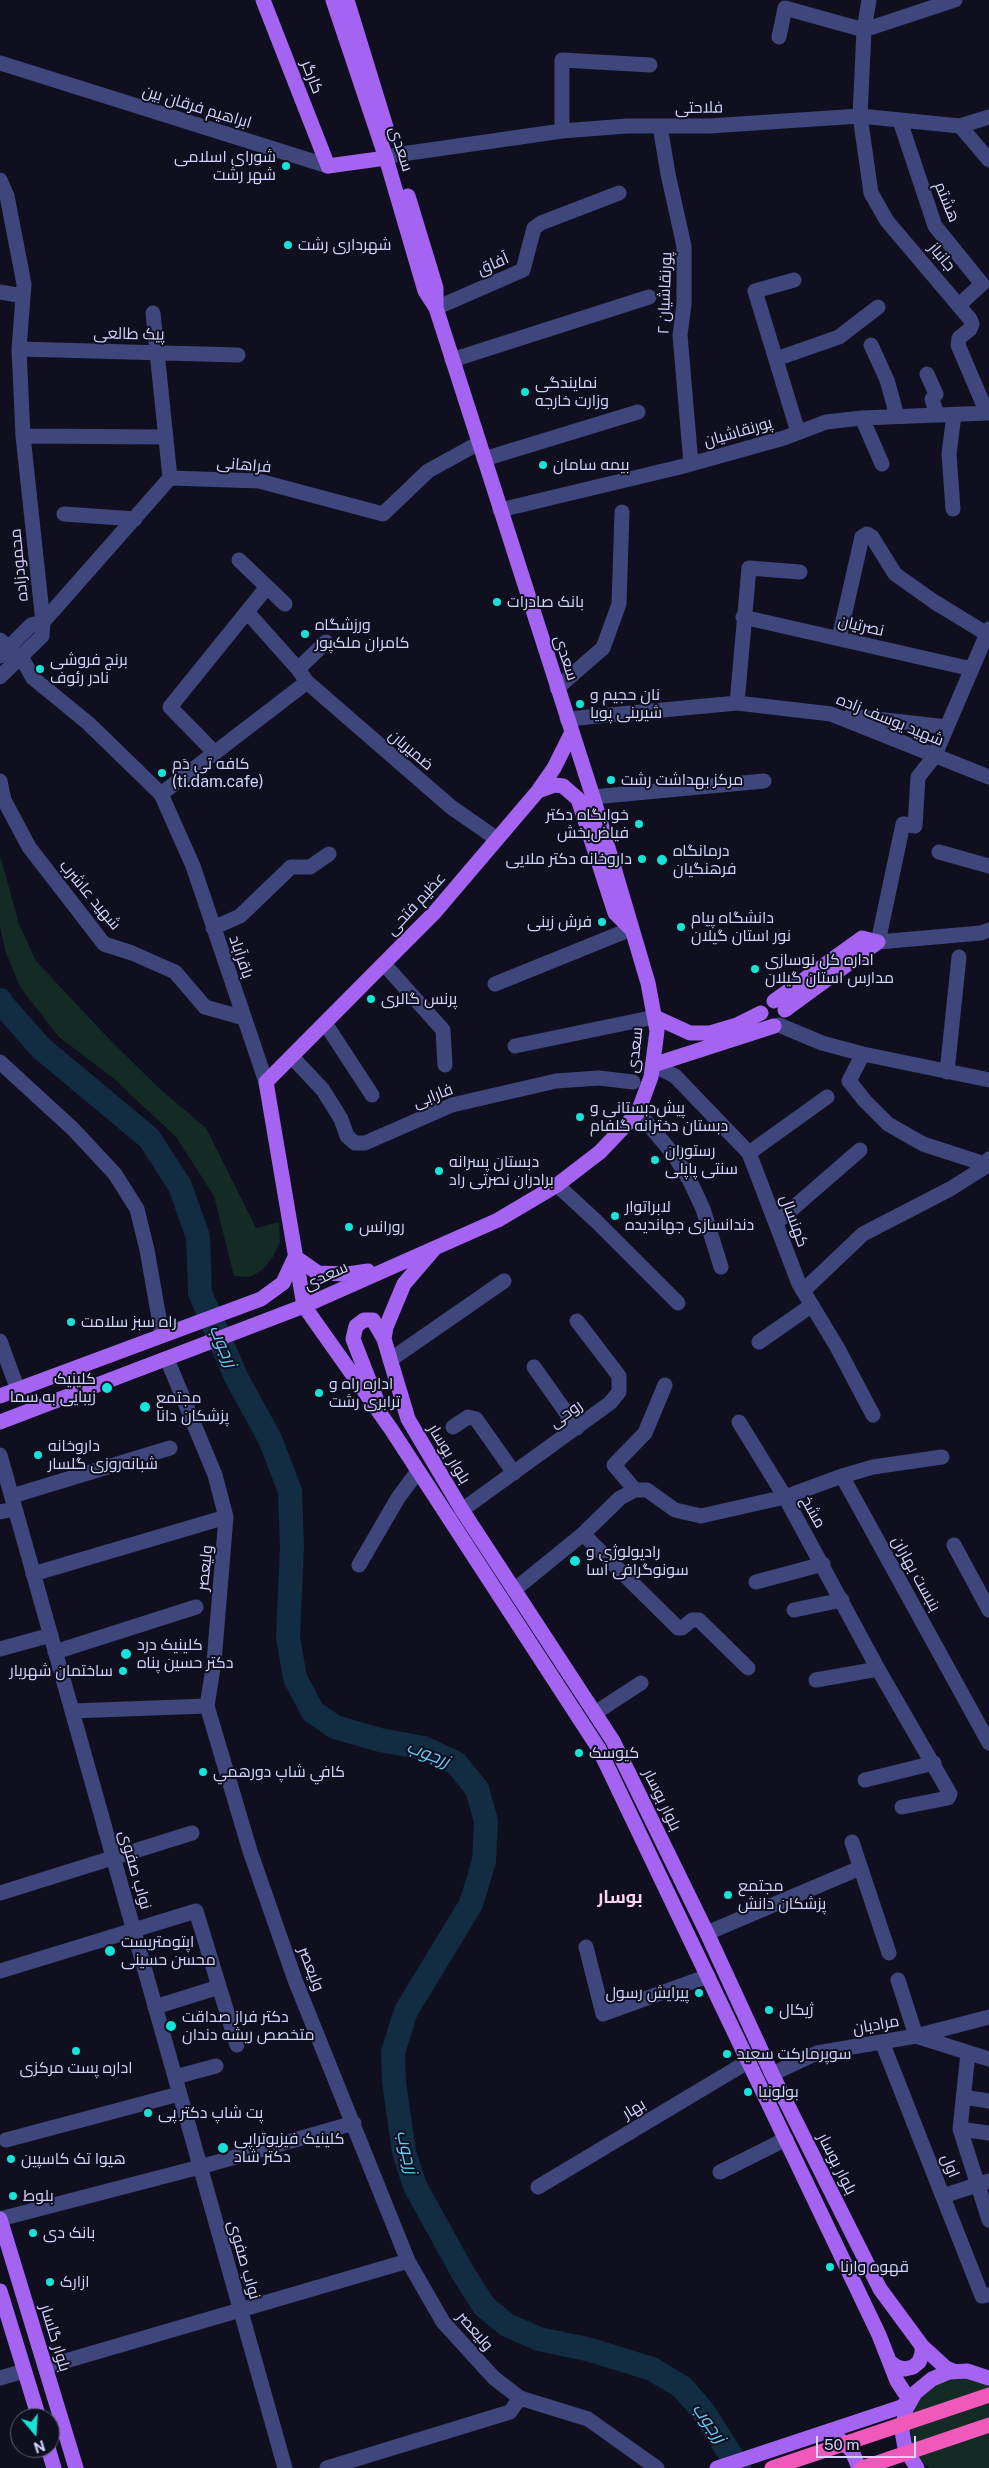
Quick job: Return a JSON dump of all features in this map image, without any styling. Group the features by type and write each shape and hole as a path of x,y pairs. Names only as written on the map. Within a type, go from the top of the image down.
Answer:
{"highway":[{"path":"772,2468 989,2395"},
{"path":"861,2468 989,2425"}],"main road":[{"name":"کارگر","path":"263,0 328,166"},
{"name":"سعدی","path":"333,0 390,156"},
{"name":"سعدی","path":"0,1422 304,1306 386,1268 498,1220 557,1185 600,1152 638,1112 653,1065 656,1044 655,1017 648,983 593,797 571,734 436,308 425,291 347,0"},
{"name":"ابراهیم فرقان بین","path":"328,166 390,156"},
{"name":"عظیم فتحی","path":"266,1082 436,912 538,791 554,768 571,734"},
{"path":"538,791 555,785 563,786 578,799 615,913 631,930"},
{"path":"655,1017 709,1040 779,1015 878,942"},
{"path":"653,1065 709,1040 761,1013 766,1004 779,1015"},
{"name":"باقرآباد","path":"266,1082 304,1306"},
{"path":"384,1339 386,1327 404,1284 436,1246"},
{"name":"سعدی","path":"0,1396 261,1299 283,1283 295,1257"},
{"path":"295,1257 318,1273 348,1274 386,1268"},
{"path":"261,1299 269,1320"},
{"name":"بلوار بوسار","path":"304,1306 418,1471 599,1749 786,2139 890,2362 897,2381 910,2400"},
{"path":"384,1339 374,1320 364,1320 356,1326 353,1339 390,1429"},
{"name":"بلوار بوسار","path":"384,1339 408,1419 462,1510 595,1713 624,1762 707,1933 772,2074 880,2289 922,2346 946,2368 955,2371"},
{"name":"بلوار گلسار","path":"0,2219 76,2468"},
{"path":"0,2291 36,2408"},
{"path":"890,2362 897,2367 905,2369 913,2367 919,2362 922,2346"},
{"path":"730,2464 901,2407 928,2381 955,2371 989,2366"},
{"path":"955,2371 972,2372 989,2378"},
{"path":"910,2400 904,2417 903,2435 907,2452 917,2468"},
{"path":"826,2432 847,2445 861,2468"}],"street":[{"name":"جانباز","path":"868,0 864,30 860,116 871,193 888,221 959,305 972,324 970,329 959,338 958,345 988,413"},
{"path":"779,37 786,8 864,30 941,2 955,0"},
{"path":"562,131 562,60 650,65"},
{"name":"ابراهیم فرقان بین","path":"0,63 328,166"},
{"name":"فلاحتی","path":"390,156 562,131 627,126 709,126 860,116 960,126"},
{"path":"989,117 960,126 989,160"},
{"name":"هشتم","path":"900,121 935,226 982,284 959,305"},
{"name":"پورنقاشیان ۲","path":"660,126 668,174 684,246 684,304 680,335 691,464"},
{"name":"محمودزاده","path":"0,180 7,196 24,284 19,349 23,436 43,622"},
{"name":"آفاق","path":"436,308 523,270 534,228 541,223 619,193"},
{"path":"794,280 755,291 798,432"},
{"path":"0,292 23,296"},
{"path":"452,360 649,297"},
{"path":"776,359 839,338 878,307"},
{"path":"3,670 7,650 31,626 43,622 170,478 153,313"},
{"path":"871,345 887,380 897,416"},
{"name":"پیک طالعی","path":"19,349 238,355"},
{"path":"927,374 936,394 932,399 937,415"},
{"path":"484,459 638,412"},
{"name":"پورنقاشیان","path":"500,510 691,464 826,422 897,416 988,413"},
{"path":"953,509 948,454 954,415"},
{"path":"862,418 882,464"},
{"path":"23,436 166,437"},
{"name":"فراهانی","path":"170,478 258,481 383,514 428,471 479,443"},
{"path":"557,688 603,648 619,604 622,512"},
{"path":"64,514 135,519"},
{"path":"839,638 862,537 867,534 872,537 896,574 933,601 988,632 934,757 918,777 915,826 903,824 878,942 981,933 989,930"},
{"path":"239,560 286,604"},
{"path":"737,703 743,617 749,568 800,572"},
{"path":"215,753 170,707 267,587"},
{"name":"ضمیریان","path":"248,612 307,682 451,807 497,839"},
{"name":"نصرتیان","path":"743,617 972,669"},
{"path":"298,669 326,642"},
{"name":"باقرآباد","path":"7,650 33,678 88,723 161,794 192,866 266,1082"},
{"name":"باقرآباد","path":"3,670 14,675 33,678"},
{"path":"161,794 307,682"},
{"name":"شهید یوسف زاده","path":"567,718 737,703 831,714 934,757 989,777"},
{"path":"831,714 947,727"},
{"name":"شهید عاشرب","path":"0,781 4,800 29,847 104,944 132,953 175,972 205,1007 244,1018"},
{"path":"593,797 764,781"},
{"path":"939,852 989,866"},
{"path":"213,928 240,916 292,866 310,867 329,854"},
{"path":"495,984 631,930"},
{"path":"947,1072 959,957"},
{"path":"384,964 443,1030 444,1064"},
{"path":"779,1015 822,1042 863,1054 989,1080"},
{"path":"515,1046 655,1017"},
{"path":"325,1023 372,1095"},
{"path":"863,1054 849,1081 888,1124 923,1144 989,1162"},
{"name":"فارابی","path":"292,1057 323,1090 341,1119 347,1136 355,1143 365,1143 452,1105 556,1081 600,1078 634,1082"},
{"path":"0,1062 73,1129 115,1174 136,1209 167,1334"},
{"name":"کهنسال","path":"653,1065 675,1076 749,1153 803,1291 874,1415"},
{"path":"749,1153 827,1097"},
{"path":"638,1112 674,1155 690,1181 703,1209 720,1267"},
{"path":"777,1222 860,1150"},
{"path":"803,1291 863,1234 908,1212 989,1162"},
{"path":"557,1185 678,1303"},
{"path":"390,1360 504,1281"},
{"path":"759,1342 812,1305"},
{"name":"روحی","path":"462,1510 610,1404 619,1392 619,1376 577,1321"},
{"path":"0,1341 18,1390"},
{"name":"ولیعصر","path":"168,1359 215,1474 226,1516 214,1662 207,1706 250,1851 295,1980 408,2261 449,2330 494,2378 520,2398 588,2419 657,2468"},
{"path":"534,1367 577,1428"},
{"path":"514,1590 583,1534 620,1498 635,1490 614,1465 645,1433 665,1385"},
{"path":"453,1427 468,1417 476,1420 514,1473"},
{"path":"739,1422 785,1497 873,1467 942,1458"},
{"path":"0,1512 13,1503 170,1448"},
{"name":"نواب صفوی","path":"0,1455 285,2468"},
{"path":"359,1565 398,1498 418,1471"},
{"name":"بنبست بهاران","path":"842,1476 987,1736"},
{"name":"مشخ","path":"635,1490 647,1490 674,1510 700,1516 785,1497 823,1564 878,1669 934,1763 950,1794 948,1798 902,1807"},
{"path":"33,1574 226,1516"},
{"path":"583,1534 678,1628 682,1628 692,1620 699,1620 748,1668"},
{"path":"954,1545 989,1610"},
{"path":"756,1582 823,1564"},
{"path":"794,1610 842,1600"},
{"path":"56,1652 196,1607"},
{"path":"0,1649 51,1635"},
{"path":"816,1680 878,1669"},
{"path":"595,1713 641,1683"},
{"path":"72,1711 207,1706"},
{"path":"865,1780 934,1763"},
{"path":"0,1893 192,1833"},
{"path":"852,1842 889,1953"},
{"path":"707,1933 860,1868"},
{"path":"0,1971 196,1911 237,2044"},
{"path":"586,1947 603,2014 708,1976"},
{"path":"898,1980 916,2036 989,2059"},
{"path":"155,2007 219,1987"},
{"name":"مرادیان","path":"772,2074 817,2052 916,2036 989,2017"},
{"name":"اول","path":"882,2042 982,2296 989,2296"},
{"path":"968,2053 960,2129 983,2183 989,2220"},
{"name":"بهار","path":"538,2187 749,2061"},
{"path":"175,2077 216,2066"},
{"path":"6,2140 179,2094"},
{"path":"964,2097 989,2101"},
{"path":"0,2219 200,2167 354,2123"},
{"path":"960,2129 989,2133"},
{"path":"720,2172 786,2139"},
{"path":"943,2196 983,2183"},
{"path":"45,2367 241,2312 408,2261"},
{"path":"0,2378 24,2371"},
{"path":"327,2468 510,2412 520,2398"}],"green space":[{"path":"0,855 19,924 36,961 112,1042 160,1089 206,1128 256,1228 279,1222 280,1242 273,1257 262,1270 250,1277 234,1276 214,1196 176,1137 113,1078 59,1037 20,987 5,950 0,926"},
{"path":"965,2377 981,2381 989,2386 989,2468 929,2468 922,2462 913,2447 910,2430 912,2413 920,2397 933,2386 949,2378"}],"waterway":[{"name":"زرجوب","path":"0,1000 41,1048 149,1138 180,1186 198,1237 200,1293 236,1377 270,1439 290,1491 292,1547 288,1637 295,1678 313,1712 335,1727 380,1740 424,1748 456,1763 477,1789 486,1821 484,1861 471,1904 406,2011 393,2052 394,2082 404,2152 415,2186 463,2273 484,2306 507,2325 539,2339 591,2350 652,2369 682,2387 703,2411 739,2468"}],"place":[{"name":"شورای اسلامی شهر رشت","path":"286,166"},
{"name":"شهرداری رشت","path":"288,245"},
{"name":"نمایندگی وزارت خارجه","path":"525,392"},
{"name":"بیمه سامان","path":"543,465"},
{"name":"بانک صادرات","path":"497,602"},
{"name":"ورزشگاه کامران ملک‌پور","path":"305,634"},
{"name":"برنج فروشی نادر رئوف","path":"40,669"},
{"name":"نان حجیم و شیرینی پویا","path":"580,704"},
{"name":"کافه تی دَم (ti.dam.cafe)","path":"162,773"},
{"name":"مرکز بهداشت رشت","path":"611,780"},
{"name":"خوابگاه دکتر فیاض‌بخش","path":"639,824"},
{"name":"داروخانه دکتر ملایی","path":"642,859"},
{"name":"درمانگاه فرهنگیان","path":"662,860"},
{"name":"فرش زینی","path":"602,922"},
{"name":"دانشگاه پیام نور استان گیلان","path":"681,927"},
{"name":"اداره کل نوسازی مدارس استان گیلان","path":"755,969"},
{"name":"پرنس گالری","path":"371,999"},
{"name":"پیش‌دبستانی و دبستان دخترانه گلفام","path":"580,1117"},
{"name":"رستوران سنتی پاپلی","path":"655,1160"},
{"name":"دبستان پسرانه برادران نصرتی راد","path":"439,1171"},
{"name":"لابراتوار دندانسازی جهاندیده","path":"615,1216"},
{"name":"رورانس","path":"349,1227"},
{"name":"راه سبز سلامت","path":"71,1322"},
{"name":"کلینیک زیبایی به سما","path":"107,1388"},
{"name":"اداره راه و ترابری رشت","path":"319,1393"},
{"name":"مجتمع پزشکان دانا","path":"145,1407"},
{"name":"داروخانه شبانه‌روزی گلسار","path":"38,1455"},
{"name":"رادیولوژی و سونوگرافی آسا","path":"575,1561"},
{"name":"کلینیک درد دکتر حسین پناه","path":"126,1654"},
{"name":"ساختمان شهریار","path":"123,1671"},
{"name":"کیوسک","path":"579,1753"},
{"name":"كافي شاپ دورهمي","path":"203,1772"},
{"name":"مجتمع پزشکان دانش","path":"728,1895"},
{"name":"اپتومتریست محسن حسینی","path":"110,1951"},
{"name":"پیرایش رسول","path":"699,1993"},
{"name":"ژیکال","path":"769,2010"},
{"name":"دکتر فراز صداقت متخصص ریشه دندان","path":"171,2026"},
{"name":"اداره پست مرکزی","path":"76,2051"},
{"name":"سوپرمارکت سعید","path":"727,2054"},
{"name":"بولونیا","path":"748,2092"},
{"name":"پت شاپ دکتر پی","path":"148,2113"},
{"name":"کلینیک فیزیوتراپی دکتر شاد","path":"223,2148"},
{"name":"هیوا تک کاسپین","path":"11,2159"},
{"name":"بلوط","path":"13,2196"},
{"name":"بانک دی","path":"33,2233"},
{"name":"قهوه وارنا","path":"830,2267"},
{"name":"ازارک","path":"50,2282"}],"district":[{"name":"بوسار","path":"620,1897"}]}
